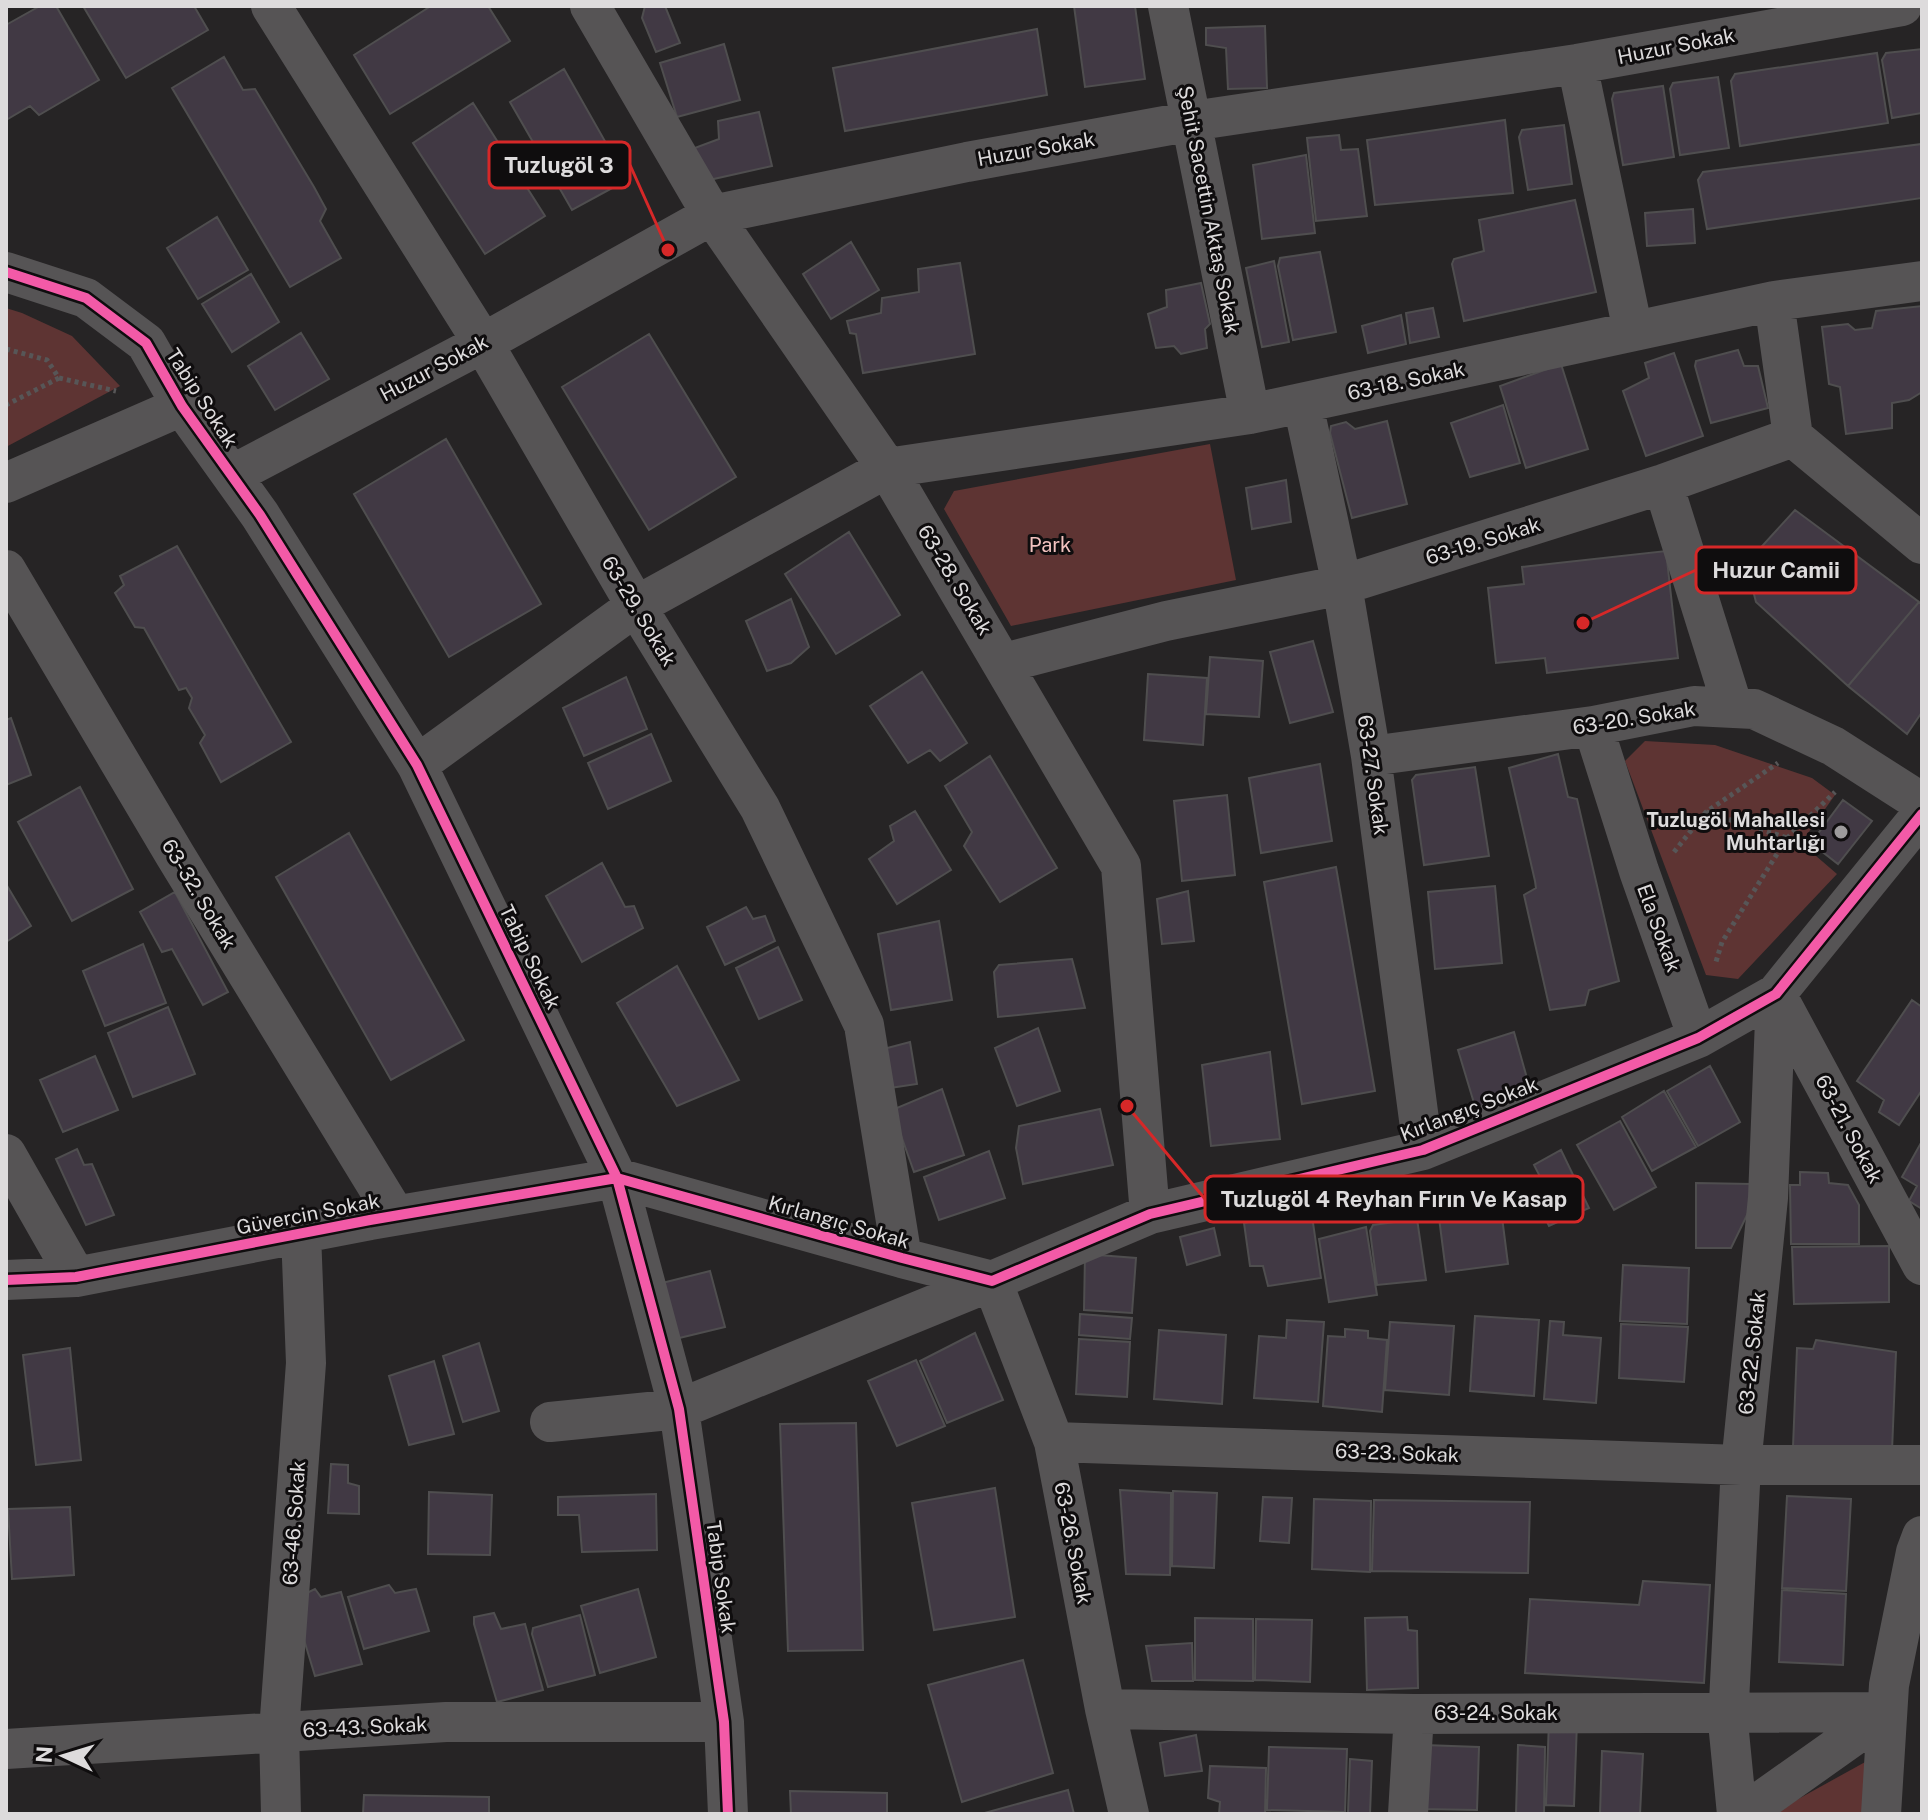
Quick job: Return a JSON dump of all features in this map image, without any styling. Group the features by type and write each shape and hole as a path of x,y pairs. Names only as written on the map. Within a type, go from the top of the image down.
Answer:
{"street":[{"name":"63-29. Sokak","path":"271,6 483,343 636,606 760,808 864,1025 902,1258"},
{"name":"63-28. Sokak","path":"590,6 712,215 887,468 1121,866 1150,1214"},
{"name":"Şehit Sacettin Aktaş Sokak","path":"1168,6 1250,414"},
{"name":"Huzur Sokak","path":"232,475 483,343 712,215 967,162 1192,121 1577,64 1843,10 1902,6"},
{"path":"1577,64 1633,331"},
{"name":"Tabip Sokak","path":"6,272 86,298 146,343 182,406 260,515 417,765 617,1178 679,1409 724,1722 728,1814"},
{"name":"63-18. Sokak","path":"887,468 1250,414 1774,301 1922,281"},
{"path":"1774,301 1793,437 1922,544"},
{"name":"63-27. Sokak","path":"1303,404 1342,585 1371,756 1423,1150"},
{"path":"6,483 182,406"},
{"name":"63-19. Sokak","path":"1004,663 1166,621 1342,585 1663,484 1793,437"},
{"path":"417,765 636,606 887,468"},
{"path":"1663,484 1733,708"},
{"name":"63-32. Sokak","path":"6,570 175,855 395,1215"},
{"name":"63-20. Sokak","path":"1371,756 1593,726 1694,706 1754,709 1816,738 1922,803"},
{"name":"Ela Sokak","path":"1593,726 1698,1038"},
{"name":"Kırlangıç Sokak","path":"617,1178 992,1281 1150,1214 1423,1150 1698,1038 1776,994 1922,814"},
{"name":"63-21. Sokak","path":"1776,994 1922,1265"},
{"name":"63-22. Sokak","path":"1740,1814 1729,1712 1741,1465 1768,1198 1776,994"},
{"path":"6,1154 76,1277"},
{"name":"Güvercin Sokak","path":"6,1280 76,1277 395,1215 617,1178"},
{"name":"63-46. Sokak","path":"281,1814 279,1731 306,1363 301,1233"},
{"path":"550,1422 679,1409 992,1281"},
{"name":"63-26. Sokak","path":"992,1281 1054,1442 1105,1709 1129,1814"},
{"name":"63-23. Sokak","path":"1054,1442 1741,1465 1922,1465"},
{"path":"1881,1814 1889,1685 1922,1536"},
{"name":"63-24. Sokak","path":"1105,1709 1414,1714 1887,1712"},
{"path":"1740,1814 1887,1712"},
{"path":"1408,1814 1414,1714"},
{"name":"63-43. Sokak","path":"6,1749 446,1722 724,1722"}],"path":[{"path":"6,349 47,360 59,378 6,405"},
{"path":"1645,888 1706,812 1816,738"},
{"path":"1713,970 1722,942 1787,838 1863,766"},
{"path":"1706,812 1787,838"}],"green space":[{"path":"6,308 72,336 120,386 6,447"},
{"name":"Park","path":"1210,444 1236,580 1011,626 944,509 954,491"},
{"path":"1645,741 1715,745 1812,778 1835,795 1801,843 1837,874 1738,979 1706,975 1625,761"},
{"path":"1867,1761 1862,1814 1771,1814"}],"building":[{"path":"40,6 56,6 99,80 39,115 30,106 6,120 6,25"},
{"path":"83,6 194,6 208,30 126,78"},
{"path":"431,6 488,6 510,41 390,114 354,55"},
{"path":"645,6 665,6 680,43 656,52 642,18"},
{"path":"1074,6 1135,6 1145,79 1085,87"},
{"path":"1265,26 1267,88 1228,89 1226,48 1206,45 1206,28"},
{"path":"1037,29 1047,95 845,131 833,68"},
{"path":"724,44 740,100 677,117 660,63"},
{"path":"1922,49 1922,113 1892,118 1882,60 1886,53"},
{"path":"1877,53 1888,123 1740,146 1731,81 1735,74"},
{"path":"224,57 243,90 255,89 314,187 326,209 320,221 341,258 290,287 172,88"},
{"path":"564,69 627,180 572,210 510,102"},
{"path":"1718,77 1729,148 1680,155 1670,89 1673,83"},
{"path":"1663,86 1674,157 1623,165 1612,99 1614,93"},
{"path":"473,103 545,216 485,254 413,143"},
{"path":"759,112 772,166 709,180 692,149 719,139 718,121"},
{"path":"1505,120 1513,193 1375,205 1367,140"},
{"path":"1564,125 1572,184 1528,190 1519,137 1522,130"},
{"path":"1339,135 1341,150 1358,149 1367,216 1316,221 1307,138"},
{"path":"1922,144 1922,198 1707,229 1698,180 1703,172"},
{"path":"1306,155 1315,233 1262,239 1253,165"},
{"path":"1575,200 1596,292 1464,321 1452,264 1454,259 1484,251 1479,220"},
{"path":"1693,209 1695,243 1647,246 1645,213"},
{"path":"217,217 248,270 198,299 167,248"},
{"path":"851,242 879,290 831,319 803,274"},
{"path":"1320,252 1336,332 1293,340 1278,266 1280,258"},
{"path":"1274,261 1289,342 1262,347 1246,268"},
{"path":"960,263 975,354 863,373 856,334 850,333 847,321 881,313 882,298 919,292 918,269"},
{"path":"251,274 279,322 232,352 202,304"},
{"path":"1201,283 1210,324 1205,329 1207,348 1181,354 1174,346 1156,348 1148,314 1167,307 1166,290"},
{"path":"1922,306 1922,392 1909,400 1892,403 1892,428 1846,434 1840,387 1829,384 1822,327 1848,324 1855,330 1872,328 1876,311"},
{"path":"1433,308 1439,337 1410,343 1406,313"},
{"path":"1401,315 1406,344 1368,353 1362,326"},
{"path":"301,333 329,379 275,410 248,366"},
{"path":"649,334 736,477 649,530 562,387"},
{"path":"1738,350 1744,366 1758,366 1768,408 1711,423 1696,361"},
{"path":"1674,353 1703,436 1646,456 1623,391 1649,378 1645,363"},
{"path":"1561,364 1588,449 1526,468 1500,386"},
{"path":"1503,405 1520,463 1470,477 1451,423"},
{"path":"1387,421 1407,504 1352,518 1330,433 1331,426 1346,422 1355,429"},
{"path":"446,439 541,604 449,657 354,494"},
{"path":"1286,480 1291,522 1252,529 1246,488"},
{"path":"1795,510 1919,602 1848,686 1756,602 1748,571 1753,556"},
{"path":"849,532 900,615 836,654 785,574"},
{"path":"177,546 291,742 221,782 200,743 205,735 189,708 192,698 186,688 179,690 144,628 135,627 115,593 124,585 120,576"},
{"path":"1666,551 1678,658 1547,673 1545,658 1496,663 1488,588 1524,584 1522,567"},
{"path":"791,599 809,647 791,663 767,671 746,621"},
{"path":"1919,602 1922,605 1922,712 1907,734 1848,686"},
{"path":"1313,641 1333,712 1290,723 1270,652"},
{"path":"1210,657 1263,661 1259,717 1206,714"},
{"path":"922,672 967,743 940,761 930,750 908,763 870,706"},
{"path":"1148,674 1207,678 1203,745 1144,740"},
{"path":"626,677 647,729 584,756 563,708"},
{"path":"11,718 31,775 6,785 6,720"},
{"path":"651,734 671,781 608,809 588,763"},
{"path":"1558,754 1568,797 1577,799 1619,981 1589,990 1585,1005 1550,1010 1524,895 1536,888 1535,881 1509,768"},
{"path":"990,756 1057,868 1000,902 964,846 972,832 945,786"},
{"path":"1320,764 1332,841 1261,853 1249,778"},
{"path":"1475,767 1489,856 1424,865 1412,780 1416,775"},
{"path":"80,787 133,889 72,921 18,822"},
{"path":"1227,795 1235,875 1182,881 1174,801"},
{"name":"Tuzlugöl Mahallesi Muhtarlığı","path":"1843,800 1872,821 1838,864 1811,843"},
{"path":"915,811 951,870 897,904 869,859 894,841 890,826"},
{"path":"349,833 464,1040 391,1080 276,877"},
{"path":"602,863 625,907 634,906 643,928 582,962 546,896"},
{"path":"1336,867 1375,1091 1302,1104 1264,882"},
{"path":"6,884 31,926 6,942"},
{"path":"1495,886 1502,963 1435,969 1428,892"},
{"path":"1188,891 1194,941 1162,944 1157,899"},
{"path":"175,892 228,992 203,1005 172,949 162,952 140,912"},
{"path":"746,907 753,919 765,916 775,941 725,965 707,927"},
{"path":"939,921 952,1000 891,1010 878,934"},
{"path":"143,944 166,1003 105,1026 83,971"},
{"path":"778,947 802,1000 759,1019 736,968"},
{"path":"1072,959 1085,1008 998,1017 994,972 999,965"},
{"path":"677,966 739,1080 677,1106 617,1003"},
{"path":"1912,1000 1922,1007 1922,1090 1899,1125 1879,1112 1884,1100 1857,1081"},
{"path":"168,1007 195,1074 133,1097 108,1033"},
{"path":"1038,1028 1060,1091 1017,1106 995,1048"},
{"path":"1514,1032 1532,1096 1477,1113 1458,1050"},
{"path":"910,1042 917,1084 883,1089 876,1051"},
{"path":"1270,1052 1280,1139 1211,1146 1202,1065"},
{"path":"95,1056 118,1110 63,1132 40,1080"},
{"path":"1710,1066 1740,1122 1698,1146 1667,1091"},
{"path":"942,1089 964,1155 914,1172 892,1110"},
{"path":"1664,1091 1696,1147 1652,1171 1622,1117"},
{"path":"1100,1109 1113,1165 1023,1184 1016,1148 1019,1126"},
{"path":"1620,1121 1656,1187 1614,1210 1577,1145"},
{"path":"1922,1141 1922,1209 1909,1201 1917,1186 1902,1177"},
{"path":"77,1149 84,1165 92,1164 114,1215 86,1225 56,1159"},
{"path":"1561,1150 1589,1208 1549,1226 1540,1207 1552,1200 1534,1165"},
{"path":"989,1151 1005,1198 939,1220 924,1177"},
{"path":"1800,1172 1828,1173 1829,1183 1848,1185 1859,1205 1859,1244 1791,1244 1790,1185 1800,1185"},
{"path":"1497,1178 1508,1264 1446,1272 1435,1187"},
{"path":"1696,1183 1751,1184 1749,1211 1731,1248 1696,1248"},
{"path":"1311,1209 1321,1278 1268,1286 1263,1266 1250,1266 1244,1223"},
{"path":"1417,1219 1426,1280 1377,1285 1370,1231 1373,1225"},
{"path":"1366,1227 1377,1295 1329,1302 1319,1239"},
{"path":"1214,1228 1220,1255 1187,1265 1180,1237"},
{"path":"1889,1246 1889,1302 1794,1304 1792,1247"},
{"path":"1085,1254 1136,1258 1132,1313 1084,1310"},
{"path":"1623,1265 1689,1268 1687,1324 1620,1321"},
{"path":"710,1271 725,1327 671,1340 658,1284"},
{"path":"1080,1314 1132,1318 1130,1339 1079,1335"},
{"path":"1475,1316 1539,1320 1534,1396 1470,1391"},
{"path":"1287,1320 1324,1322 1318,1402 1254,1398 1259,1336 1286,1338"},
{"path":"1550,1321 1564,1322 1563,1335 1601,1338 1596,1403 1544,1399"},
{"path":"1390,1322 1454,1326 1449,1395 1385,1390"},
{"path":"1621,1324 1688,1327 1684,1382 1619,1378"},
{"path":"1345,1329 1368,1331 1368,1338 1387,1340 1382,1412 1323,1406 1328,1336 1345,1337"},
{"path":"1159,1330 1226,1335 1222,1404 1154,1399"},
{"path":"975,1333 1003,1400 947,1423 920,1361"},
{"path":"1079,1339 1130,1342 1127,1397 1076,1394"},
{"path":"1816,1340 1896,1352 1892,1451 1793,1447 1797,1348 1813,1349"},
{"path":"479,1343 499,1411 463,1422 443,1356"},
{"path":"70,1348 81,1460 36,1465 23,1355"},
{"path":"916,1360 945,1426 897,1446 868,1381"},
{"path":"434,1361 454,1434 409,1445 389,1376"},
{"path":"856,1423 863,1650 788,1651 780,1424"},
{"path":"331,1464 348,1465 348,1483 359,1486 359,1514 328,1513"},
{"path":"995,1488 1015,1617 934,1630 912,1503"},
{"path":"1120,1490 1171,1493 1170,1575 1126,1574"},
{"path":"1173,1491 1217,1493 1214,1568 1172,1566"},
{"path":"429,1492 492,1495 490,1555 428,1554"},
{"path":"656,1494 657,1550 582,1552 579,1515 558,1515 558,1497"},
{"path":"1787,1496 1851,1499 1846,1591 1782,1588"},
{"path":"1263,1497 1292,1498 1289,1543 1260,1541"},
{"path":"1314,1499 1371,1501 1370,1572 1312,1569"},
{"path":"1374,1500 1530,1502 1528,1573 1372,1571"},
{"path":"70,1507 74,1575 12,1579 8,1509"},
{"path":"1643,1581 1710,1585 1704,1683 1525,1673 1530,1599 1639,1605"},
{"path":"389,1585 395,1593 416,1589 429,1631 364,1649 348,1597"},
{"path":"315,1589 321,1597 341,1592 362,1664 315,1676 292,1600"},
{"path":"638,1589 656,1657 600,1673 581,1606"},
{"path":"1782,1590 1846,1594 1843,1665 1779,1662"},
{"path":"494,1613 501,1629 525,1624 543,1690 497,1702 474,1624 474,1617"},
{"path":"580,1615 595,1675 548,1687 532,1634 533,1628"},
{"path":"1407,1617 1408,1630 1417,1631 1418,1688 1367,1690 1365,1618"},
{"path":"1195,1618 1253,1619 1253,1681 1195,1680"},
{"path":"1256,1619 1312,1620 1310,1682 1255,1680"},
{"path":"1192,1643 1193,1681 1152,1681 1146,1646"},
{"path":"1023,1660 1053,1773 962,1802 928,1685"},
{"path":"1549,1720 1577,1722 1574,1806 1546,1805"},
{"path":"1196,1735 1202,1771 1165,1776 1160,1743"},
{"path":"1424,1745 1479,1747 1477,1810 1421,1809"},
{"path":"1518,1745 1545,1747 1544,1814 1516,1814"},
{"path":"1269,1747 1347,1749 1345,1812 1267,1810"},
{"path":"1602,1751 1643,1754 1640,1814 1600,1814"},
{"path":"1350,1759 1372,1761 1370,1814 1348,1813"},
{"path":"1210,1766 1266,1768 1265,1814 1219,1814 1220,1802 1208,1798"},
{"path":"1068,1790 1074,1814 981,1814"},
{"path":"790,1791 887,1793 887,1814 791,1814"},
{"path":"364,1795 489,1797 489,1814 363,1814"}],"cycle path":[{"path":"6,272 86,298 146,343 182,406 260,515 417,765 617,1178 679,1409 724,1722 728,1814"},
{"path":"6,1280 76,1277 370,1220 617,1178 992,1281 1150,1214 1423,1150 1698,1038 1776,994 1922,814"}],"place":[{"name":"Tuzlugöl 3","path":"668,250"},
{"name":"Huzur Camii","path":"1583,623"},
{"name":"Tuzlugöl Mahallesi Muhtarlığı","path":"1841,832"},
{"name":"Tuzlugöl 4 Reyhan Fırın Ve Kasap","path":"1127,1106"}]}
